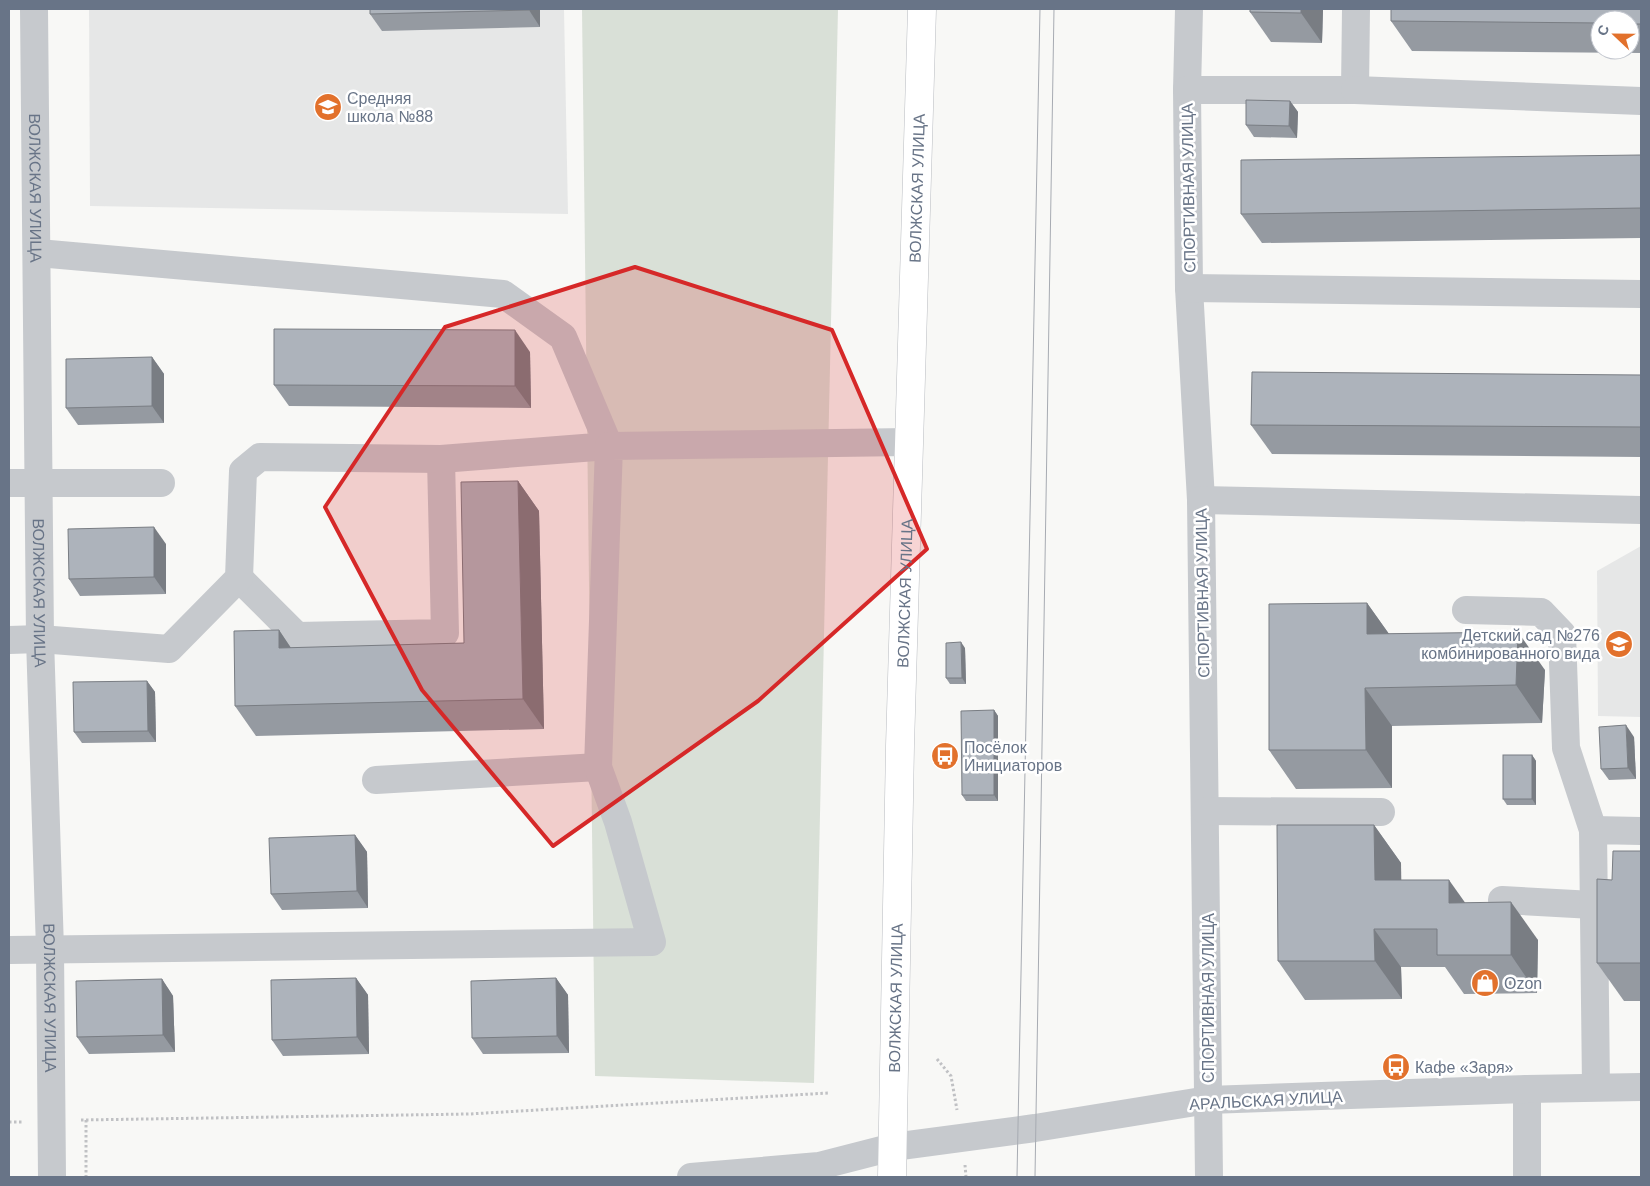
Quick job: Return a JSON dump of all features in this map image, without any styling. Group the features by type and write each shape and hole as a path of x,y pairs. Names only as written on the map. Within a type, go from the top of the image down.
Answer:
{"main road":[{"name":"ВОЛЖСКАЯ УЛИЦА","path":"892,1177 892,1059 922,9"}],"street":[{"name":"ВОЛЖСКАЯ УЛИЦА","path":"34,9 38,254 40,639 50,949 52,1177"},
{"name":"СПОРТИВНАЯ УЛИЦА","path":"1189,9 1187,90 1189,288 1201,500 1209,1177"},
{"path":"1355,90 1356,9"},
{"path":"1187,90 1355,90 1641,101"},
{"path":"9,950 652,942 618,822 598,767 609,446 563,338 503,294 38,254"},
{"path":"1189,288 1641,294"},
{"path":"9,640 40,639 169,649 239,578 244,471 260,457 441,459 609,446 909,442"},
{"path":"239,578 298,636 445,633 441,459"},
{"path":"9,483 161,483"},
{"path":"1201,500 1641,510"},
{"path":"1466,610 1541,612 1562,634 1566,748 1593,830 1596,1087"},
{"path":"376,780 598,767"},
{"path":"1206,811 1381,812"},
{"path":"1593,830 1641,831"},
{"path":"1502,900 1593,905"},
{"name":"АРАЛЬСКАЯ УЛИЦА","path":"690,1177 820,1166 893,1148 1036,1128 1208,1100 1641,1087"},
{"path":"1526,1089 1527,1177"}],"path":[{"path":"9,1122 469,1114 828,1093"},
{"path":"86,1120 86,1177"}],"highlighted area":[{"path":"635,267 832,330 927,549 758,701 553,846 422,690 325,507 445,327"}],"shaded area":[{"name":"Средняя школа №88","path":"89,9 564,9 568,214 90,206"},
{"path":"582,9 838,9 814,1083 595,1076"},
{"name":"Детский сад №276 комбинированного вида","path":"1641,546 1641,717 1598,716 1597,571"}],"building":[{"path":"370,9 529,9 529,10 370,14"},
{"path":"1250,9 1301,9 1301,13 1250,12"},
{"path":"1391,9 1641,9 1641,24 1640,10 1590,10 1590,23 1391,21"},
{"path":"1246,100 1290,101 1289,126 1246,125"},
{"path":"1641,155 1641,208 1241,214 1241,160"},
{"path":"274,329 515,330 515,386 274,385"},
{"path":"152,357 152,406 66,408 66,359"},
{"path":"1252,372 1641,375 1641,427 1251,425"},
{"path":"518,481 523,699 235,706 234,631 279,630 279,648 464,643 461,482"},
{"path":"154,527 154,577 69,579 68,529"},
{"path":"1367,603 1367,634 1518,632 1516,685 1365,688 1366,750 1269,750 1269,604"},
{"path":"961,642 962,678 946,678 946,643"},
{"path":"147,681 148,731 74,732 73,682"},
{"path":"994,710 994,795 962,795 961,711"},
{"path":"1626,725 1628,768 1601,769 1599,727"},
{"path":"1503,755 1532,755 1532,799 1503,799"},
{"path":"1277,825 1374,825 1375,880 1449,880 1449,903 1511,902 1511,955 1437,955 1437,929 1374,929 1375,961 1278,961"},
{"path":"355,835 357,891 271,894 269,838"},
{"path":"1613,851 1641,851 1641,963 1597,963 1597,879 1612,880"},
{"path":"356,978 357,1037 272,1040 271,980"},
{"path":"556,978 557,1036 472,1038 471,981"},
{"path":"162,979 163,1035 77,1037 76,981"}],"tram line":[{"path":"1017,1177 1040,9"},
{"path":"1035,1177 1054,9"}],"place":[{"name":"Средняя школа №88","path":"328,107"},
{"name":"Детский сад №276 комбинированного вида","path":"1619,644"},
{"name":"Посёлок Инициаторов","path":"945,756"},
{"name":"Ozon","path":"1485,983"},
{"name":"Кафе «Заря»","path":"1396,1067"}]}
